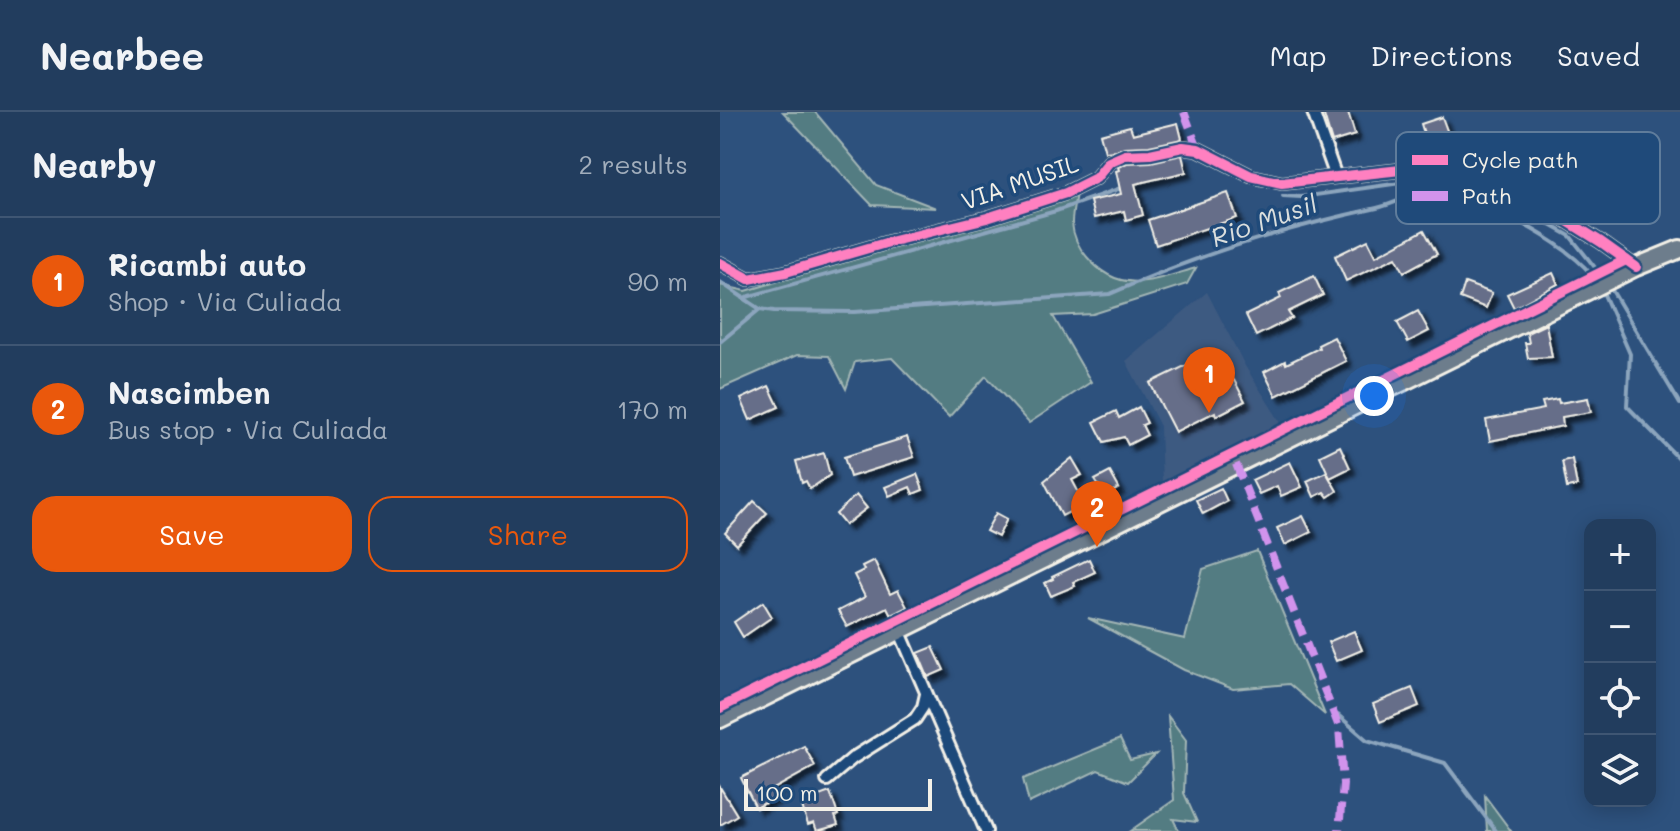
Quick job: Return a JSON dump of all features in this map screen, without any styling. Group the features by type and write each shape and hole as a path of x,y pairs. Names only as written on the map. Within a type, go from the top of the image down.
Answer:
{"main road":[{"path":"720,719 1628,270 1680,249"}],"street":[{"path":"1313,112 1336,177"},
{"name":"VIA MUSIL","path":"720,263 749,279 786,272 987,218 1066,193 1096,178 1109,162 1125,155 1150,154 1183,147 1198,149 1251,176 1282,183 1396,171"},
{"name":"VIA MUSIL","path":"1572,224 1601,242 1628,270"},
{"path":"900,632 986,831"},
{"path":"827,780 853,758 915,719 923,707 926,692"}],"shaded area":[{"path":"1207,292 1245,366 1281,423 1162,483 1160,426 1126,361"}],"green space":[{"path":"783,112 815,112 876,185 936,208 872,205"},
{"path":"1076,192 1072,219 1074,233 1081,250 1099,269 1112,277 1138,282 1196,268 1187,284 1093,314 1053,316 1091,382 1029,423 986,376 949,417 892,358 855,362 846,389 829,356 797,355 720,389 720,285 746,291"},
{"path":"1257,551 1325,715 1289,684 1233,689 1184,670 1088,618 1185,639 1203,569"},
{"path":"1168,716 1186,740 1184,793 1197,822 1173,819 1179,831 1130,831 1174,800"},
{"path":"1120,739 1130,760 1156,754 1128,782 1098,770 1029,803 1023,779"},
{"path":"1485,796 1511,831 1487,831"}],"building":[{"path":"1323,112 1348,112 1355,135 1332,142"},
{"path":"1442,117 1448,132 1424,132 1421,124"},
{"path":"1178,123 1182,139 1114,151 1105,152 1100,134 1130,126 1133,134"},
{"path":"1182,155 1186,172 1135,184 1143,215 1126,220 1124,211 1094,218 1090,201 1121,194 1116,171 1118,167"},
{"path":"1228,193 1237,218 1156,245 1148,220"},
{"path":"1424,230 1437,254 1404,272 1396,257 1346,281 1335,256 1368,240 1376,256"},
{"path":"1553,273 1558,284 1514,308 1507,294"},
{"path":"1314,276 1323,295 1288,312 1292,318 1256,336 1246,315 1281,298 1279,293"},
{"path":"1465,283 1492,293 1486,308 1460,298"},
{"path":"1418,311 1429,331 1408,342 1397,322"},
{"path":"1546,324 1552,357 1528,358 1527,333"},
{"path":"1334,337 1346,361 1276,396 1264,372 1319,348 1318,345"},
{"path":"1191,363 1202,385 1218,377 1222,386 1234,380 1245,401 1175,432 1150,383"},
{"path":"769,386 779,407 750,420 741,399"},
{"path":"1588,398 1591,412 1562,417 1563,426 1490,441 1486,420 1544,409 1542,402 1558,399 1559,403"},
{"path":"1139,407 1147,423 1142,425 1147,435 1128,445 1124,437 1104,442 1094,422 1116,411 1119,418"},
{"path":"907,437 914,457 850,477 844,457"},
{"path":"1340,446 1350,468 1330,478 1320,456"},
{"path":"824,453 830,475 810,489 806,481 802,483 796,461"},
{"path":"1072,458 1082,475 1072,480 1085,504 1062,516 1044,481"},
{"path":"1572,459 1577,486 1567,488 1562,461"},
{"path":"1290,462 1302,487 1281,496 1277,486 1259,494 1252,480"},
{"path":"1110,472 1119,488 1105,496 1095,480"},
{"path":"1326,472 1337,491 1328,497 1324,492 1314,497 1307,481"},
{"path":"917,474 923,490 913,494 910,487 889,496 885,487"},
{"path":"1221,488 1227,501 1203,514 1196,500"},
{"path":"856,495 867,508 845,525 836,514"},
{"path":"754,501 767,513 737,545 725,533"},
{"path":"996,513 1007,519 998,537 986,531"},
{"path":"1303,516 1311,532 1285,545 1277,528"},
{"path":"1089,559 1095,572 1073,582 1075,586 1051,596 1045,583"},
{"path":"874,560 890,594 898,590 907,607 891,615 887,607 847,627 838,611 865,597 854,575"},
{"path":"763,602 772,617 743,637 734,622"},
{"path":"1354,631 1362,650 1336,661 1328,642"},
{"path":"933,647 944,670 928,677 918,653"},
{"path":"1412,688 1419,706 1380,722 1373,704"},
{"path":"804,746 815,766 772,790 776,797 756,808 741,778"},
{"path":"720,787 737,815 720,825"},
{"path":"830,792 838,825 817,831 814,823 808,825 802,806 806,804 805,801"}],"waterway":[{"path":"1283,196 1301,197 1396,184"},
{"path":"743,298 1056,211 1121,188"},
{"name":"Rio Musil","path":"720,282 760,309 774,311 854,312 1110,294 1241,244 1396,202"},
{"name":"Rio Musil","path":"1523,224 1566,251 1597,282"},
{"path":"1549,224 1570,236 1605,280"},
{"path":"1610,287 1680,404"},
{"name":"Rio Musil","path":"1602,290 1630,354 1627,406 1680,460"},
{"path":"720,342 760,309"},
{"path":"1338,715 1367,740 1445,763 1496,831"}],"marked path":[{"path":"1184,112 1198,149"},
{"path":"1236,464 1339,727 1343,784 1339,831"}],"cycle path":[{"path":"720,263 749,279 786,272 987,218 1066,193 1096,178 1109,162 1125,155 1150,154 1183,147 1198,149 1251,176 1282,183 1396,171"},
{"path":"1572,224 1636,267"},
{"path":"720,708 1626,260"}],"place":[{"name":"Ricambi auto","path":"1209,413"},
{"name":"Nascimben","path":"1097,547"}]}
